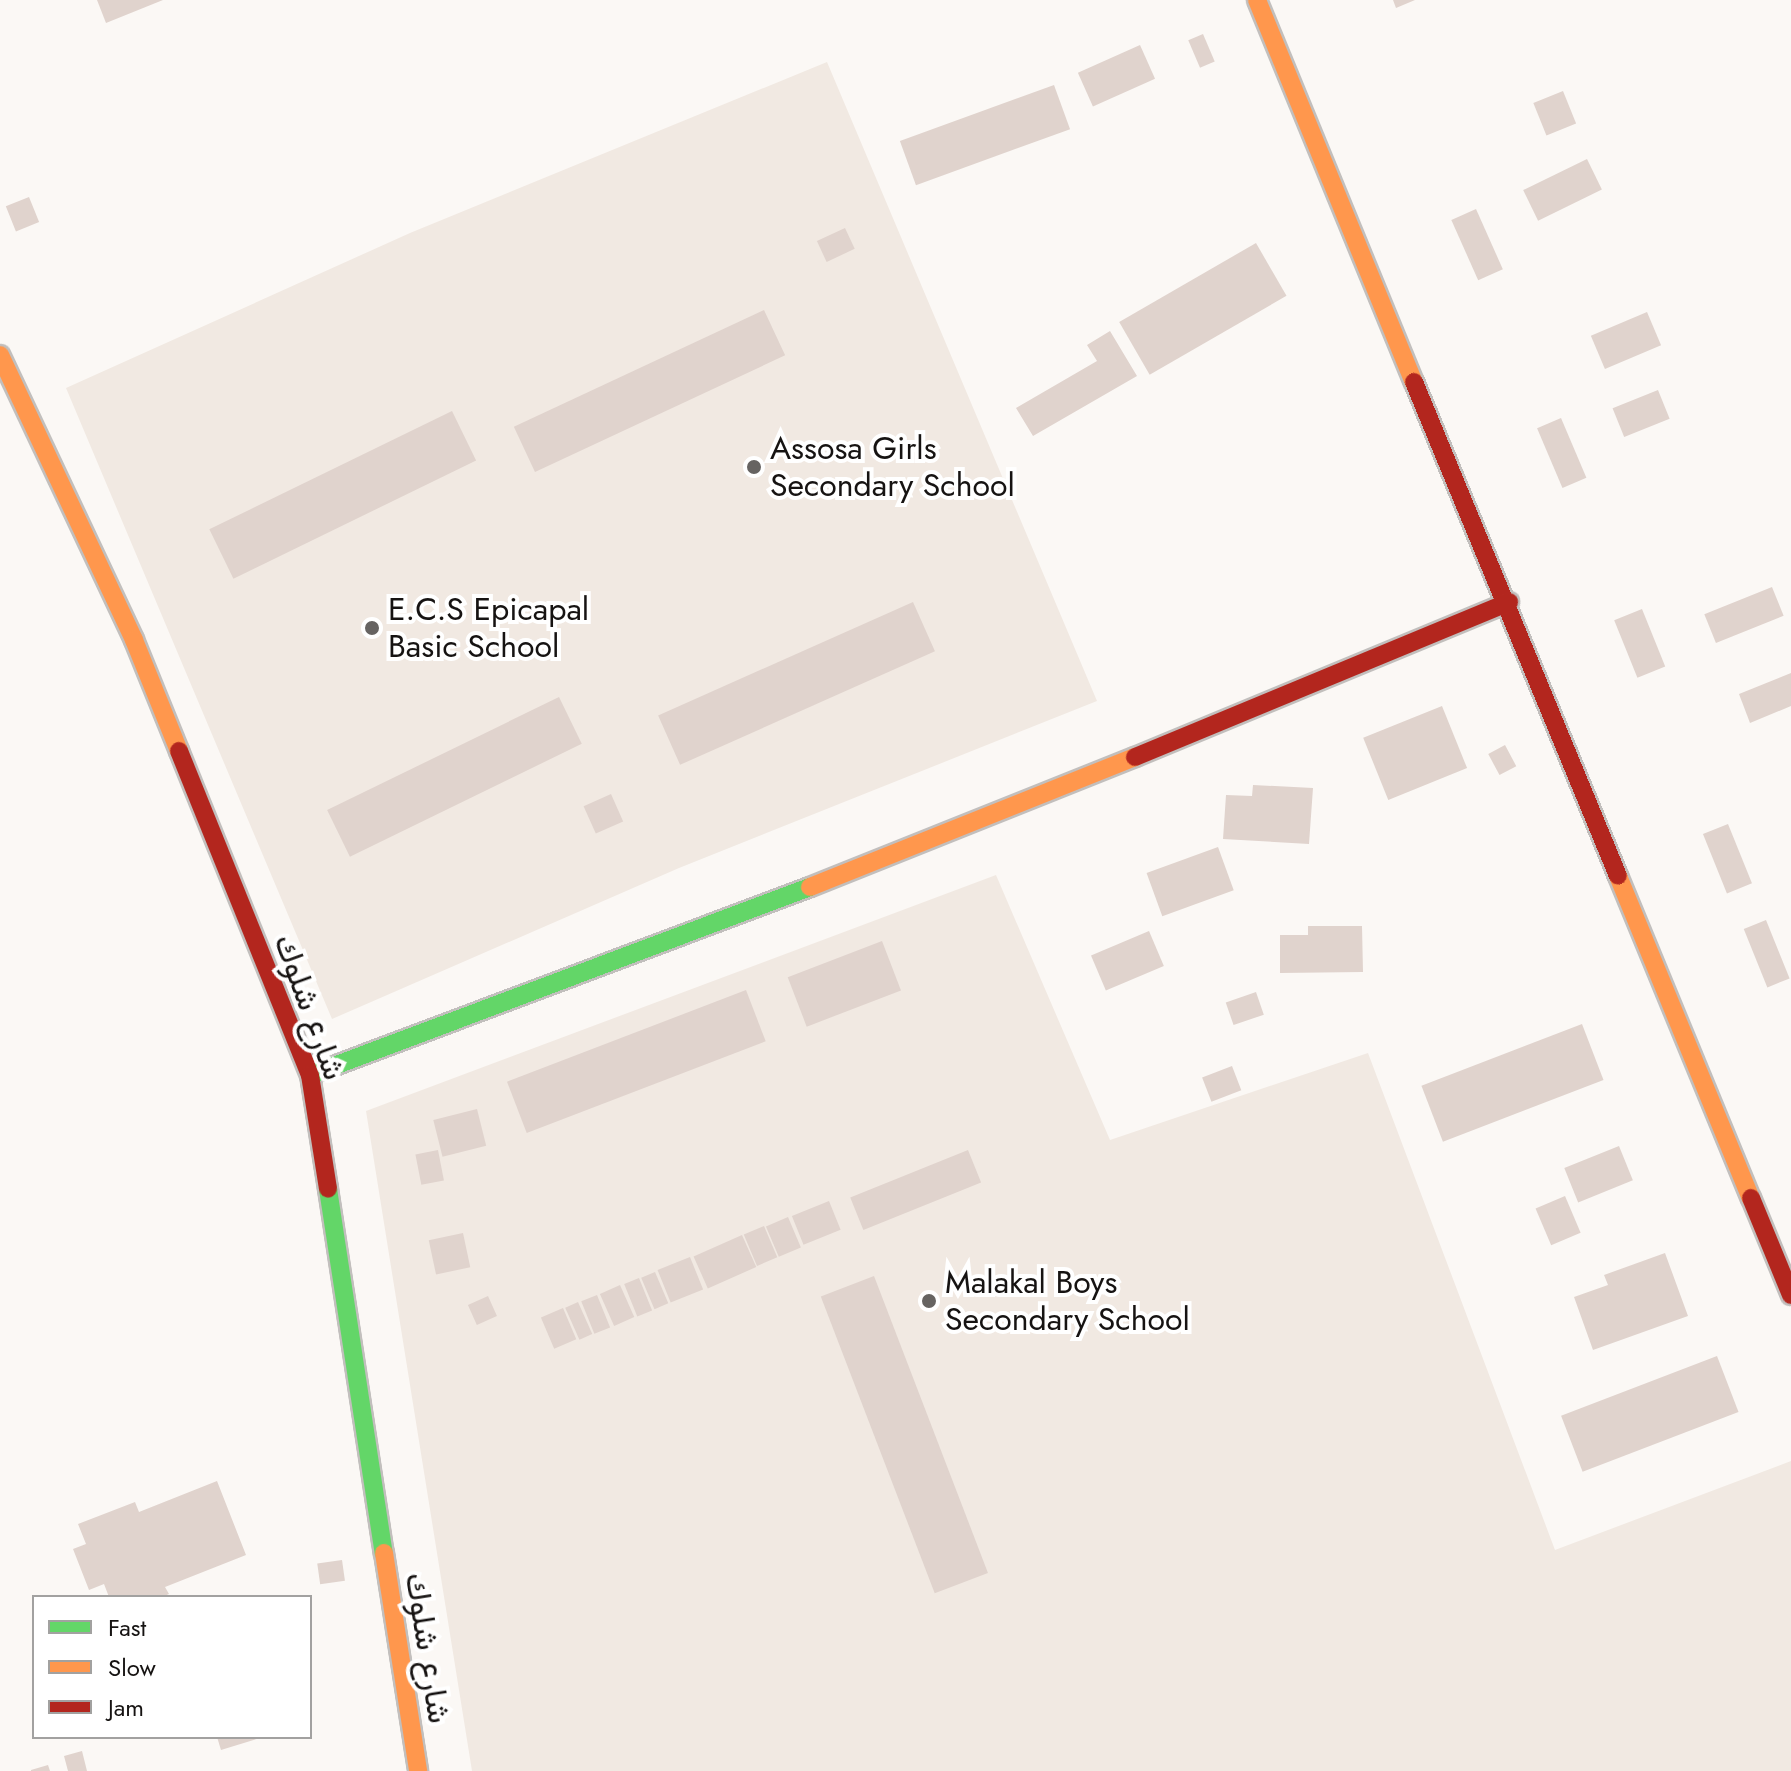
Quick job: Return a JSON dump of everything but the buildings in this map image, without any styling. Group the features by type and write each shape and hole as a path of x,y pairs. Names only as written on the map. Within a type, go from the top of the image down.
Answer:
{"street":[{"path":"1257,0 1509,602 1791,1295"},
{"name":"شارع شلوك","path":"0,355 134,640 310,1075 418,1771"},
{"path":"310,1075 901,853 1509,602"}],"shaded area":[{"path":"827,62 1097,701 679,868 332,1019 66,388 410,233"},
{"name":"Malakal Boys Secondary School","path":"996,875 1110,1140 1368,1053 1555,1550 1791,1461 1791,1771 472,1771 366,1111"}],"traffic: fast":[{"path":"310,1075 810,887"},
{"path":"328,1189 384,1553"}],"traffic: slow":[{"path":"1257,0 1414,382"},
{"path":"0,355 134,640 179,751"},
{"path":"810,887 1135,757"},
{"path":"1618,876 1751,1198"},
{"path":"384,1553 418,1771"}],"traffic: jam":[{"path":"1414,382 1618,876"},
{"path":"1135,757 1509,602"},
{"path":"179,751 310,1075 328,1189"},
{"path":"1751,1198 1791,1295"}],"place":[{"name":"Assosa Girls Secondary School","path":"754,467"},
{"name":"E.C.S Epicapal Basic School","path":"372,628"},
{"name":"Malakal Boys Secondary School","path":"929,1301"}]}
